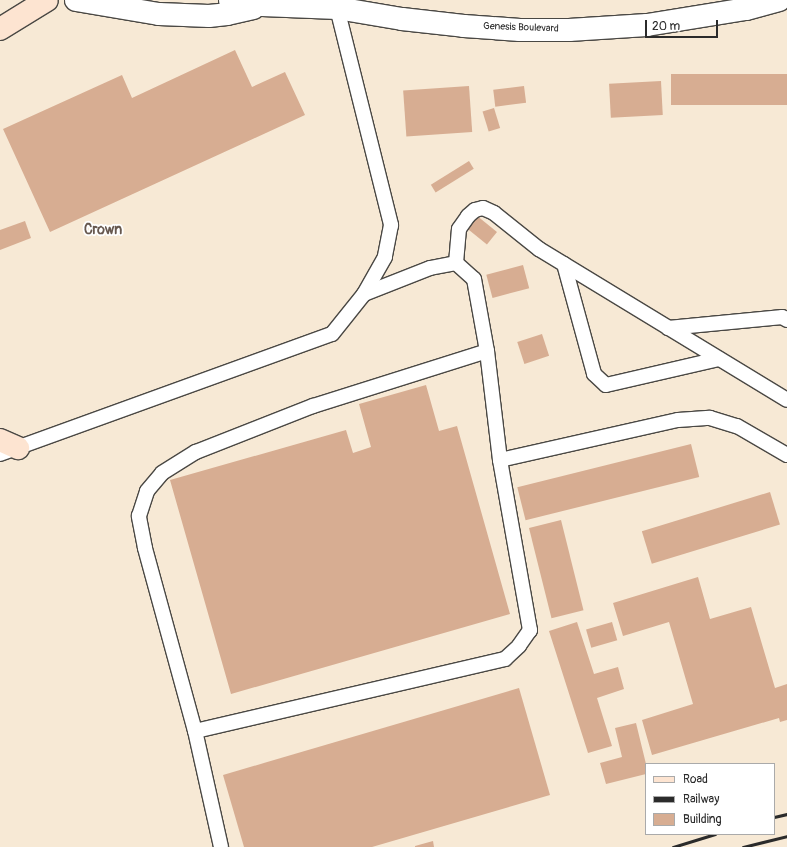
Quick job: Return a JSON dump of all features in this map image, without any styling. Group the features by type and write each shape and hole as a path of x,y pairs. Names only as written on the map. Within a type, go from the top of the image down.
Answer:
{"main road":[{"path":"0,29 47,0"}],"street":[{"name":"Genesis Boulevard","path":"76,0 159,14 183,16 227,14 262,5"},
{"name":"Genesis Boulevard","path":"230,0 262,5 336,8 402,19 464,26 520,30 570,30 654,24 746,9 779,0"}],"lane":[{"path":"6,447 332,334 364,294 385,257 391,225 336,8"},
{"path":"456,263 460,230 468,216 475,210 483,208 494,213 539,249 787,400"},
{"path":"364,294 430,268 456,263"},
{"path":"195,731 505,659 519,646 530,630 500,460 487,351 474,279 456,263"},
{"path":"564,264 594,374 606,385 719,359"},
{"path":"668,328 782,317 787,320"},
{"path":"221,847 195,731 146,548 139,516 146,491 162,473 196,452 313,406 487,351"},
{"path":"500,460 678,420 710,418 737,426 787,455"}],"building":[{"path":"235,50 252,87 285,72 305,115 50,232 3,129 122,75 132,98"},
{"path":"671,74 787,74 787,105 671,105"},
{"path":"661,81 663,115 611,118 609,84"},
{"path":"469,86 472,132 406,136 403,91"},
{"path":"524,86 526,103 495,107 493,90"},
{"path":"494,108 500,128 489,132 483,112"},
{"path":"469,161 474,169 436,192 431,185"},
{"path":"476,215 497,232 487,244 466,227"},
{"path":"25,221 31,238 0,250 0,230"},
{"path":"523,265 529,288 493,298 486,275"},
{"path":"542,334 549,356 524,364 517,342"},
{"path":"426,385 439,431 457,426 510,614 231,694 170,480 346,430 353,453 371,447 359,404"},
{"path":"691,444 699,477 526,520 517,487"},
{"path":"770,492 780,525 652,564 642,531"},
{"path":"561,520 583,610 551,618 529,528"},
{"path":"698,577 710,619 751,607 775,688 787,684 787,720 780,722 779,718 652,755 642,720 693,704 669,622 623,636 613,603"},
{"path":"577,622 594,674 618,667 624,689 597,698 612,746 588,753 549,631"},
{"path":"612,622 617,640 591,648 586,629"},
{"path":"519,688 550,795 372,847 244,847 223,775"},
{"path":"636,723 646,763 645,774 606,784 600,763 622,757 615,728"},
{"path":"433,841 434,847 415,847 415,846"}],"railway":[{"path":"775,817 787,814"},
{"path":"673,847 712,835"},
{"path":"743,847 787,836"}],"district":[{"name":"Crown","path":"103,230"}]}
